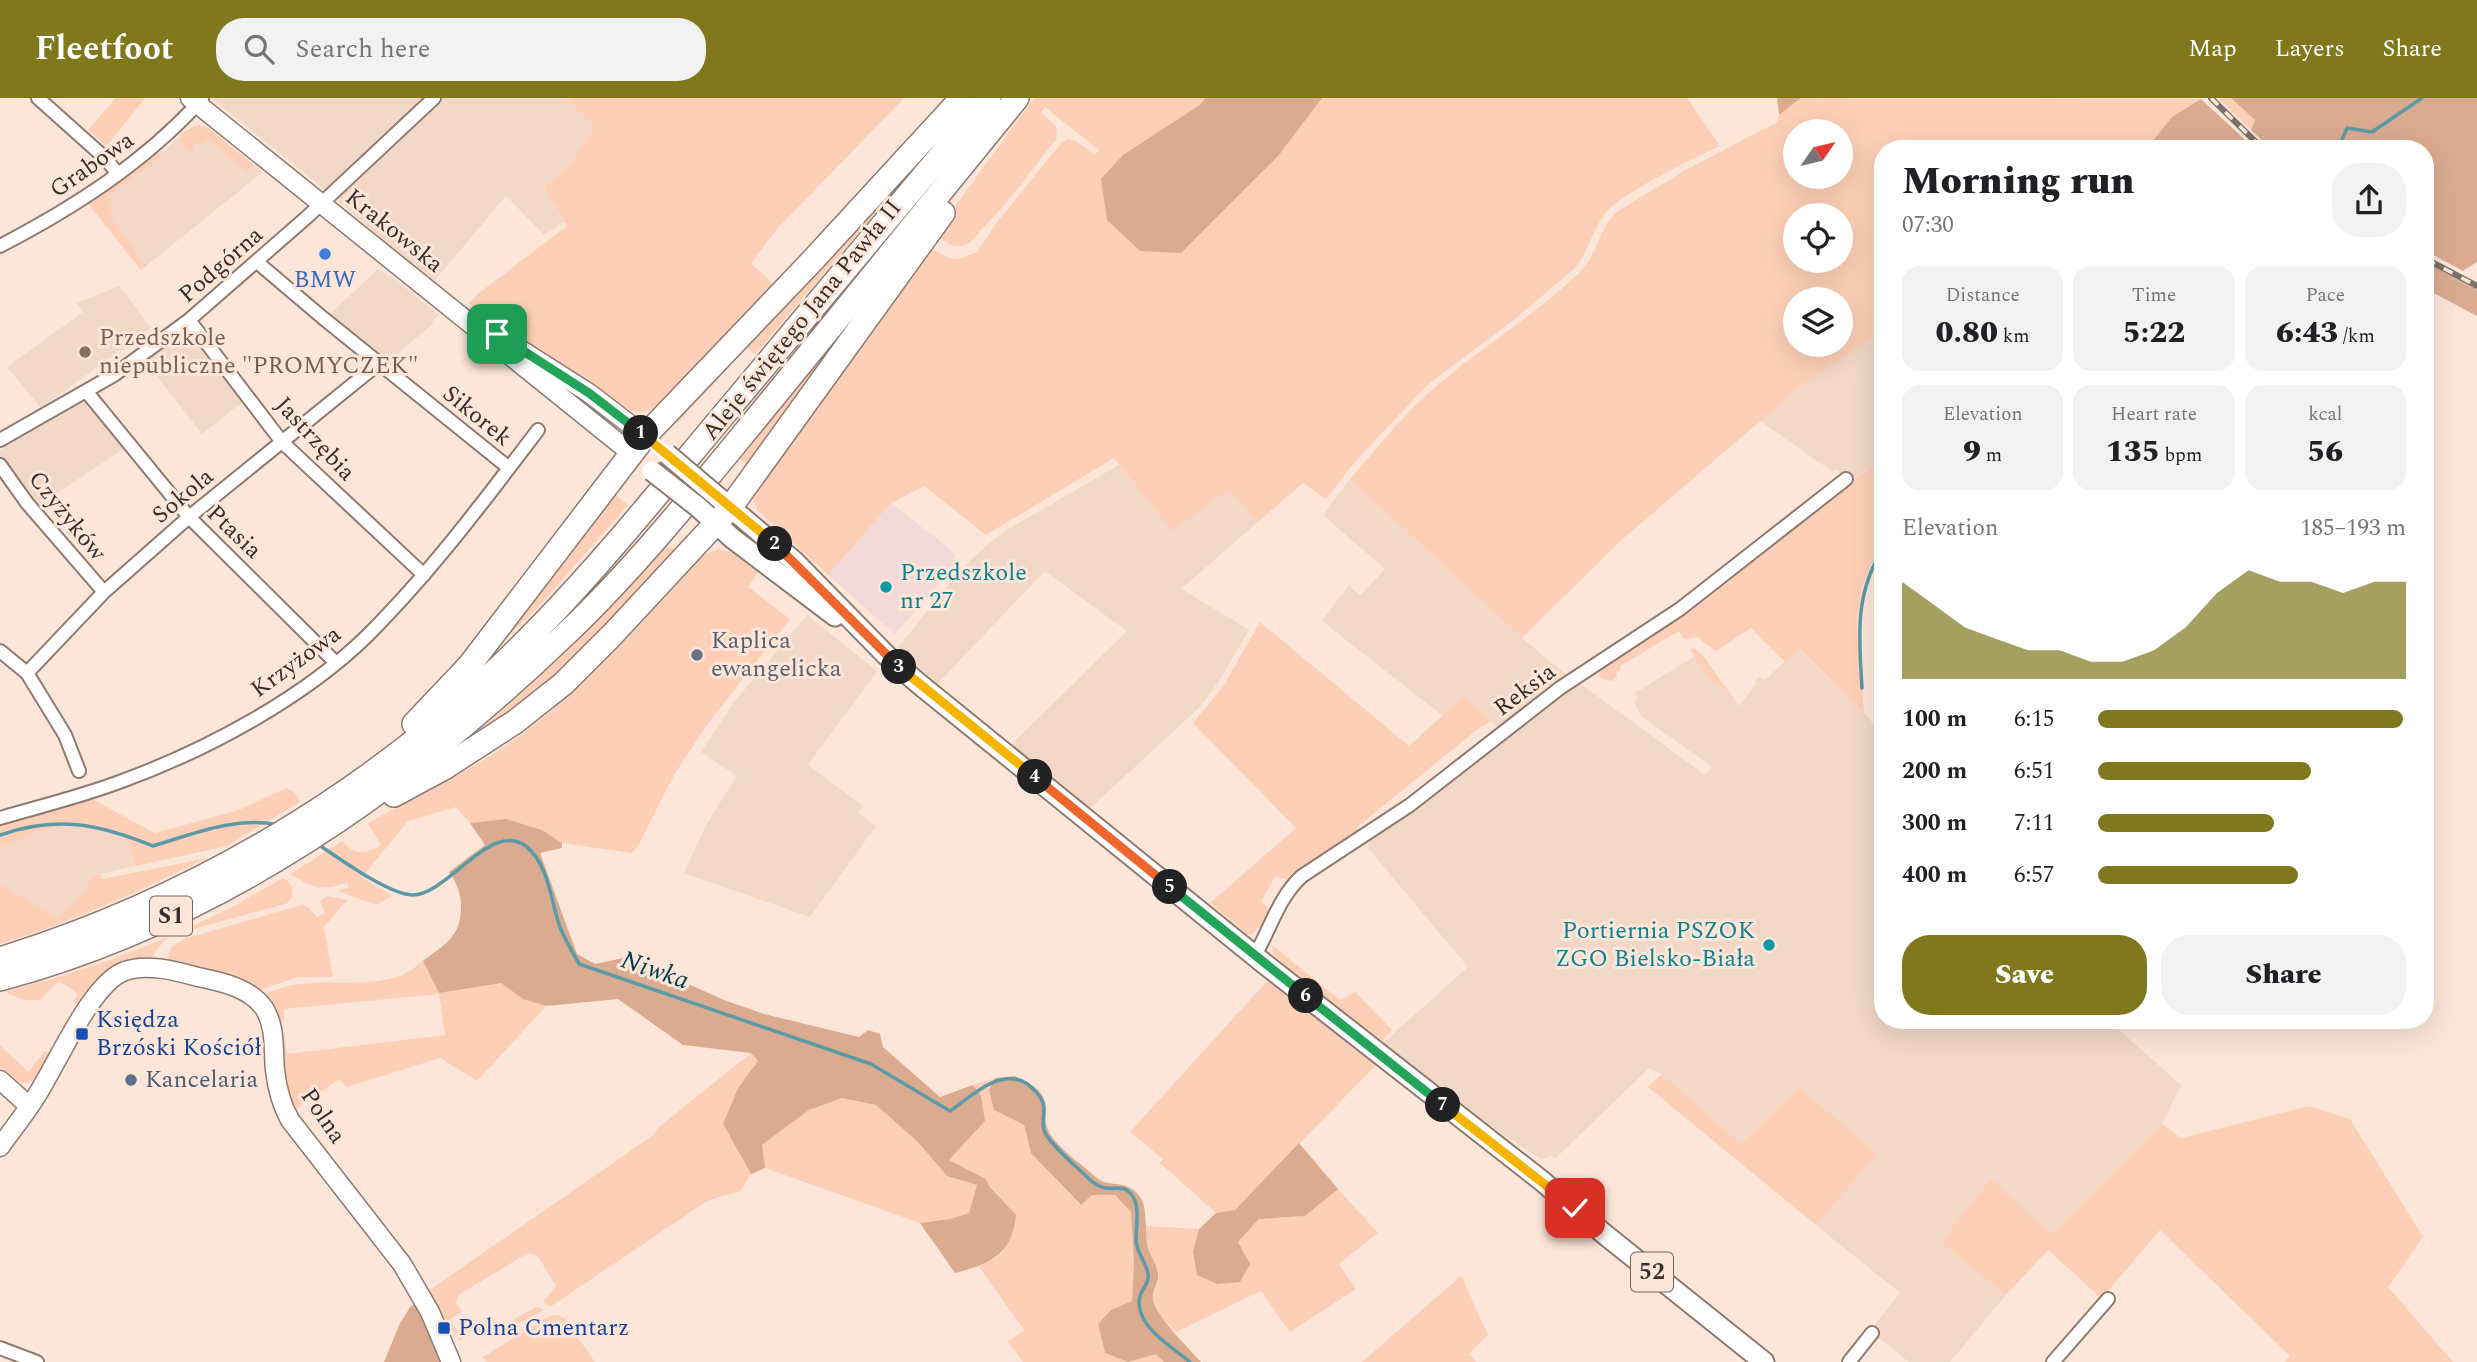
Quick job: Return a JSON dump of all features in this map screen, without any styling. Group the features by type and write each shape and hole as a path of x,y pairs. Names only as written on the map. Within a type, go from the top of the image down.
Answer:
{"highway":[{"path":"348,790 469,666 638,445 962,98"},
{"name":"Aleje świętego Jana Pawła II","path":"0,959 76,934 185,886 266,844 327,821 348,790 412,743 467,696 554,612 654,498 989,98"},
{"path":"327,821 444,768 540,703 589,660 723,516 964,184 1016,99"},
{"name":"Aleje świętego Jana Pawła II","path":"0,979 84,953 172,916 237,884 327,821 423,760 474,719 570,630 721,461 1016,99"}],"main road":[{"name":"Krakowska","path":"638,445 667,454 712,492 723,516"},
{"name":"Krakowska","path":"638,445 652,471 698,507 723,516 794,561 886,655 946,707 1542,1181 1764,1362"}],"street":[{"path":"38,98 105,158 118,174"},
{"name":"Krakowska","path":"322,203 435,98"},
{"name":"Grabowa","path":"0,246 56,215 141,158 197,100"},
{"name":"Krakowska","path":"197,100 435,296 589,393 638,445"},
{"name":"Podgórna","path":"0,440 114,375 189,320 322,203"},
{"name":"Sikorek","path":"257,262 509,468"},
{"name":"Jastrzębia","path":"189,320 282,442 424,575"},
{"name":"Sokola","path":"27,673 104,592 189,517 378,363"},
{"name":"Ptasia","path":"86,391 189,517 336,663"},
{"name":"Krzyżowa","path":"0,818 119,782 161,766 216,740 298,692 367,636 424,575 538,430"},
{"name":"Czyżyków","path":"0,465 27,503 104,592"},
{"name":"Reksia","path":"1255,955 1290,886 1302,876 1410,805 1560,688 1680,609 1846,479"},
{"path":"0,651 27,673 65,735 79,771"},
{"name":"Polna","path":"29,1106 99,991 109,980 127,970 157,968 197,976 242,990 258,1001 272,1029 275,1069 282,1105 290,1120 402,1264 430,1312 451,1362"},
{"path":"0,1080 29,1106 0,1147"},
{"path":"2053,1362 2108,1299"},
{"path":"1849,1362 1871,1333"},
{"path":"0,1348 37,1362"}],"shaded area":[{"path":"116,98 145,98 107,146 88,130"},
{"path":"211,98 431,98 327,191"},
{"path":"438,98 566,98 594,127 570,164 544,188 564,222 544,235 506,196 434,281 385,243 337,199 338,194"},
{"path":"566,98 904,98 777,229 751,263 774,285 657,408 640,413 630,410 469,304 479,293 567,226 544,188 570,164 594,127"},
{"path":"999,98 1006,98 595,587 564,622 452,720"},
{"path":"1034,98 1205,98 1200,105 1279,155 1322,98 1687,98 1720,146 1658,177 1612,206 1604,215 1575,268 1510,323 1426,386 1353,464 1326,499 1303,483 1258,522 1229,489 1172,531 1114,458 986,535 924,486 891,503 828,575 757,510 753,497 755,492 930,251 959,259 977,252 998,221 1062,142 1068,139 1076,141 1095,155 1099,150 1045,107 1041,113 1056,126 1057,138 1012,196 972,241 959,246 944,241 939,235 948,216"},
{"path":"1205,98 1322,98 1279,155 1181,253 1140,251 1107,220 1101,179 1123,155 1200,105"},
{"path":"1777,98 1801,98 1779,115"},
{"path":"1801,98 2201,99 2172,117 2153,140 1874,140 1874,337 1853,351 1853,287 1783,287 1783,357 1844,357 1800,387 1618,543 1522,638 1350,479 1425,396 1562,289 1586,266 1615,213 1684,171 1777,122 1779,115"},
{"path":"2218,98 2231,98 2255,120 2251,130"},
{"path":"2231,98 2477,98 2477,262 2463,271 2434,255 2434,140 2262,140 2251,130 2255,120"},
{"path":"2201,99 2245,140 2153,140 2172,117"},
{"path":"199,125 209,129 263,172 141,270 87,202 156,152 165,151 183,132"},
{"path":"194,126 209,129 254,165 247,172 208,139 202,145 197,142 192,148 195,151 192,155 179,141 183,132"},
{"path":"156,152 161,157 108,196 113,202 108,206 112,214 110,216 146,266 141,270 87,202"},
{"path":"923,157 755,354 747,347 678,423 672,427 668,424"},
{"path":"912,243 748,465 736,456"},
{"path":"2434,266 2477,290 2477,316 2434,293"},
{"path":"378,269 439,315 432,321 434,323 390,360 390,366 329,315"},
{"path":"120,286 151,328 41,408 7,367 83,312 77,303"},
{"path":"186,330 192,332 245,400 202,434 146,362"},
{"path":"1874,337 1874,465 1850,483 1837,469 1833,472 1760,421 1800,387 1844,357 1853,357 1853,351"},
{"path":"551,379 622,424 617,431"},
{"path":"86,401 126,447 37,507 0,459 0,450"},
{"path":"1119,465 1172,530 1229,488 1258,522 1181,589 1249,630 1200,707 1090,808 1011,745 1127,631 1045,571 937,684 898,647 960,571 986,546 1005,531"},
{"path":"1874,465 1874,560 1863,585 1857,617 1864,713 1799,649 1785,662 1751,628 1716,651 1697,637 1684,639 1679,631 1620,666 1621,670 1612,681 1601,679 1599,670 1672,622"},
{"path":"1350,479 1522,638 1568,676 1499,728 1464,696 1443,716 1322,621 1349,585 1360,596 1385,569 1323,515"},
{"path":"611,491 628,505 539,606 473,671"},
{"path":"891,503 950,549 955,556 950,571 895,634 828,575"},
{"path":"664,542 676,552 546,688 454,752 564,652"},
{"path":"718,549 731,552 758,573 748,587 790,619 706,726 674,775 632,853 562,843 542,830 506,819 470,823 456,807 408,821 362,877 392,896 376,905 338,891 349,888 347,883 317,887 290,874 342,841 346,846 360,852 371,851 381,845 368,823 465,771 521,735 591,675 696,563 706,554"},
{"path":"807,615 877,671 808,765 863,806 858,813 876,826 810,917 684,873 706,825 737,776 701,752 732,705"},
{"path":"1260,622 1409,746 1464,696 1492,721 1478,729 1357,827 1359,832 1287,880 1275,876 1261,902 1270,909 1262,927 1251,935 1210,903 1296,828 1193,723 1224,685"},
{"path":"1694,648 1702,654 1739,706 1722,687 1709,680 1690,649"},
{"path":"1798,649 1874,725 1874,1029 2118,1029 2181,1085 2162,1124 2051,1236 1991,1178 1941,1242 2006,1295 1950,1362 1909,1362 1870,1331 1900,1293 1816,1225 1878,1154 1799,1087 1741,1144 1662,1074 1649,1068 1555,1159 1552,1156 1541,1159 1471,1113 1383,1043 1468,967 1368,848 1370,838 1578,682 1705,775 1712,767 1640,715 1634,701 1638,698 1635,693 1695,656 1709,680 1722,687 1739,706 1759,677 1765,680"},
{"path":"286,788 295,793 300,802 227,846 136,866 124,838 72,825 39,832 0,848 0,824 88,797 155,833 239,810"},
{"path":"506,819 542,830 562,843 562,848 540,853 577,954 595,964 628,957 724,1000 764,1014 859,1037 868,1030 880,1034 883,1047 940,1097 973,1085 981,1096 985,1121 949,1160 986,1179 1016,1215 1010,1239 998,1255 979,1266 955,1273 920,1223 969,1213 977,1185 947,1176 918,1142 876,1105 842,1098 809,1110 762,1145 765,1168 751,1174 723,1124 738,1088 758,1061 751,1053 683,1045 618,999 546,1006 523,999 501,983 439,993 423,961 451,938 459,923 459,891 449,872 485,845 470,823"},
{"path":"72,825 124,838 136,866 94,875 75,903 57,917 0,884 0,848 39,832"},
{"path":"207,858 105,905 0,944 0,884 57,917 75,903 94,875 100,874 102,879"},
{"path":"283,878 292,889 288,903 176,934 236,905"},
{"path":"328,896 347,900 324,927 333,977 298,977 257,991 169,964 167,961 172,946 184,939 302,905 308,907 317,917 325,913 320,901"},
{"path":"170,936 150,960 120,963 108,969 98,981 94,981 79,1005 73,1002 78,994 59,981 40,1000 25,1000 8,994 7,991 90,967"},
{"path":"1272,945 1340,1000 1355,992 1392,1030 1381,1042 1273,955"},
{"path":"423,961 439,993 501,982 523,999 546,1006 477,1081 440,1058 347,1087 339,1079 292,1112 282,1074 280,1034 284,1033 287,1054 445,1035 439,994 284,1009 284,1021 276,1019 263,995 297,984 383,980 403,975"},
{"path":"1269,979 1376,1065 1235,1210 1216,1213 1160,1163 1163,1159 1130,1132"},
{"path":"0,1045 28,1072 45,1051 51,1054 35,1078 24,1083 9,1076 0,1067"},
{"path":"751,1053 759,1061 738,1088 723,1124 751,1174 740,1192 707,1201 550,1307 543,1302 556,1286 537,1255 528,1253 460,1294 456,1302 462,1312 450,1319 462,1339 460,1340 443,1320 429,1293 431,1289 652,1136 659,1127"},
{"path":"1662,1074 1741,1144 1799,1087 1878,1154 1816,1225 1648,1087"},
{"path":"1015,1076 1040,1092 1046,1106 1048,1129 1063,1149 1097,1178 1131,1188 1142,1200 1148,1248 1158,1274 1153,1296 1155,1306 1166,1323 1201,1362 1164,1362 1156,1354 1128,1362 1105,1353 1098,1324 1111,1310 1132,1301 1134,1264 1131,1212 1115,1195 1092,1195 1081,1205 1031,1153 1024,1125 994,1110 989,1090 995,1078"},
{"path":"995,1078 989,1090 994,1110 1024,1125 1031,1153 1080,1205 1092,1195 1116,1195 1131,1212 1134,1264 1132,1301 1111,1310 1098,1325 1105,1353 1128,1362 1023,1362 1008,1342 1024,1330 979,1267 1001,1254 1016,1215 986,1179 949,1160 985,1121 981,1096 973,1085"},
{"path":"842,1098 876,1105 918,1142 947,1176 977,1185 969,1213 920,1223 765,1168 761,1146 809,1110"},
{"path":"2309,1106 2350,1119 2423,1237 2388,1287 2453,1362 2285,1362 2290,1356 2160,1230 2103,1300 2048,1250 2006,1295 1941,1242 1991,1178 2051,1235 2162,1124 2181,1138"},
{"path":"1299,1143 1338,1189 1305,1216 1259,1219 1238,1242 1250,1264 1240,1282 1217,1284 1197,1275 1193,1251 1199,1229 1216,1213 1235,1210"},
{"path":"1338,1189 1378,1233 1339,1264 1356,1289 1290,1332 1261,1291 1176,1332 1160,1316 1153,1297 1159,1276 1148,1248 1145,1226 1199,1229 1193,1251 1249,1264 1238,1242 1259,1219 1305,1216"},
{"path":"1461,1276 1488,1335 1469,1354 1476,1362 1362,1362"},
{"path":"411,1306 421,1307 443,1362 384,1362 400,1323"},
{"path":"536,1307 544,1310 501,1332 504,1325"},
{"path":"551,1315 565,1319 595,1362 486,1362 483,1357"},
{"path":"1156,1353 1164,1362 1128,1362"}],"waterway":[{"path":"2342,140 2347,128 2372,132 2422,98"},
{"path":"1862,688 1860,616 1867,583 1874,566"},
{"name":"Niwka","path":"0,835 40,825 77,825 114,832 153,846 230,825 278,825"},
{"name":"Niwka","path":"319,845 390,889 412,895 426,892 441,883 488,847 503,841 518,842 532,852 542,867 560,927 579,964 871,1064 950,1111 996,1081 1016,1079 1026,1083 1042,1100 1044,1130 1056,1148 1095,1184 1127,1190 1133,1197 1137,1212 1136,1244 1148,1274 1139,1299 1141,1312 1158,1337 1190,1362"}],"railway":[{"path":"2211,98 2254,140"},
{"path":"2434,263 2477,286"}],"place":[{"name":"BMW","path":"325,254"},
{"name":"Przedszkole niepubliczne \"PROMYCZEK\"","path":"85,352"},
{"name":"Przedszkole nr 27","path":"886,587"},
{"name":"Kaplica ewangelicka","path":"697,655"},
{"name":"Portiernia PSZOK ZGO Bielsko-Biała","path":"1769,945"},
{"name":"Księdza Brzóski Kościół","path":"82,1034"},
{"name":"Kancelaria","path":"131,1080"},
{"name":"Polna Cmentarz","path":"444,1328"}],"route":[{"path":"497,334 608,406 773,542 891,660 946,707 1575,1208"}]}
